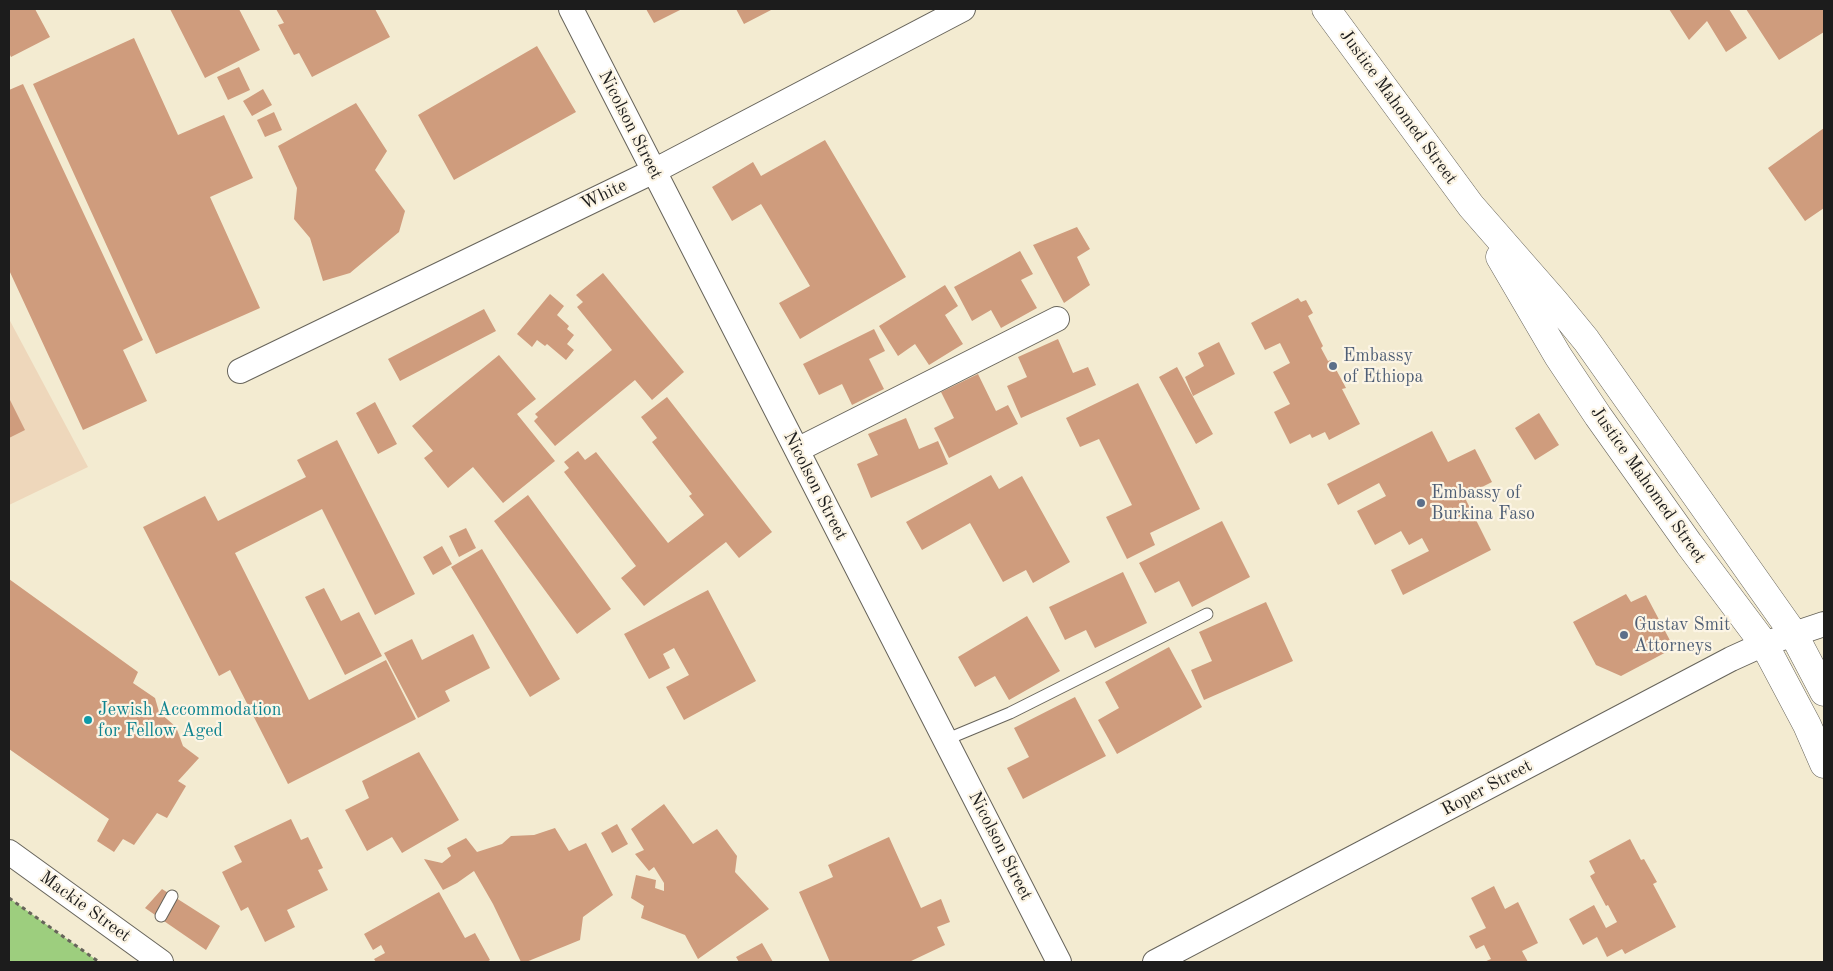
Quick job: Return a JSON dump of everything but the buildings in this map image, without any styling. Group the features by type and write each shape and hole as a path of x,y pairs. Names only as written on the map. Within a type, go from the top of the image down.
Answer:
{"main road":[{"name":"Justice Mahomed Street","path":"1326,9 1471,206 1586,340 1793,633 1824,692"},
{"name":"Justice Mahomed Street","path":"1471,206 1558,356 1689,544 1764,644 1807,725 1824,764"}],"street":[{"name":"Nicolson Street","path":"571,9 1059,962"},
{"name":"White","path":"240,371 654,171 964,9"},
{"path":"797,450 1057,319"},
{"name":"Roper Street","path":"1155,962 1714,668 1764,644 1824,624"},
{"name":"Mackie Street","path":"9,852 161,962"}],"lane":[{"path":"945,740 1010,713 1207,614"},
{"path":"161,916 172,896"}],"path":[{"path":"9,898 98,962"}],"shaded area":[{"path":"9,319 88,467 9,505"}],"green space":[{"path":"9,898 99,962 9,962"}],"place":[{"name":"Embassy of Ethiopa","path":"1333,366"},
{"name":"Embassy of Burkina Faso","path":"1421,503"},
{"name":"Gustav Smit Attorneys","path":"1624,635"},
{"name":"Jewish Accommodation for Fellow Aged","path":"88,720"}]}
